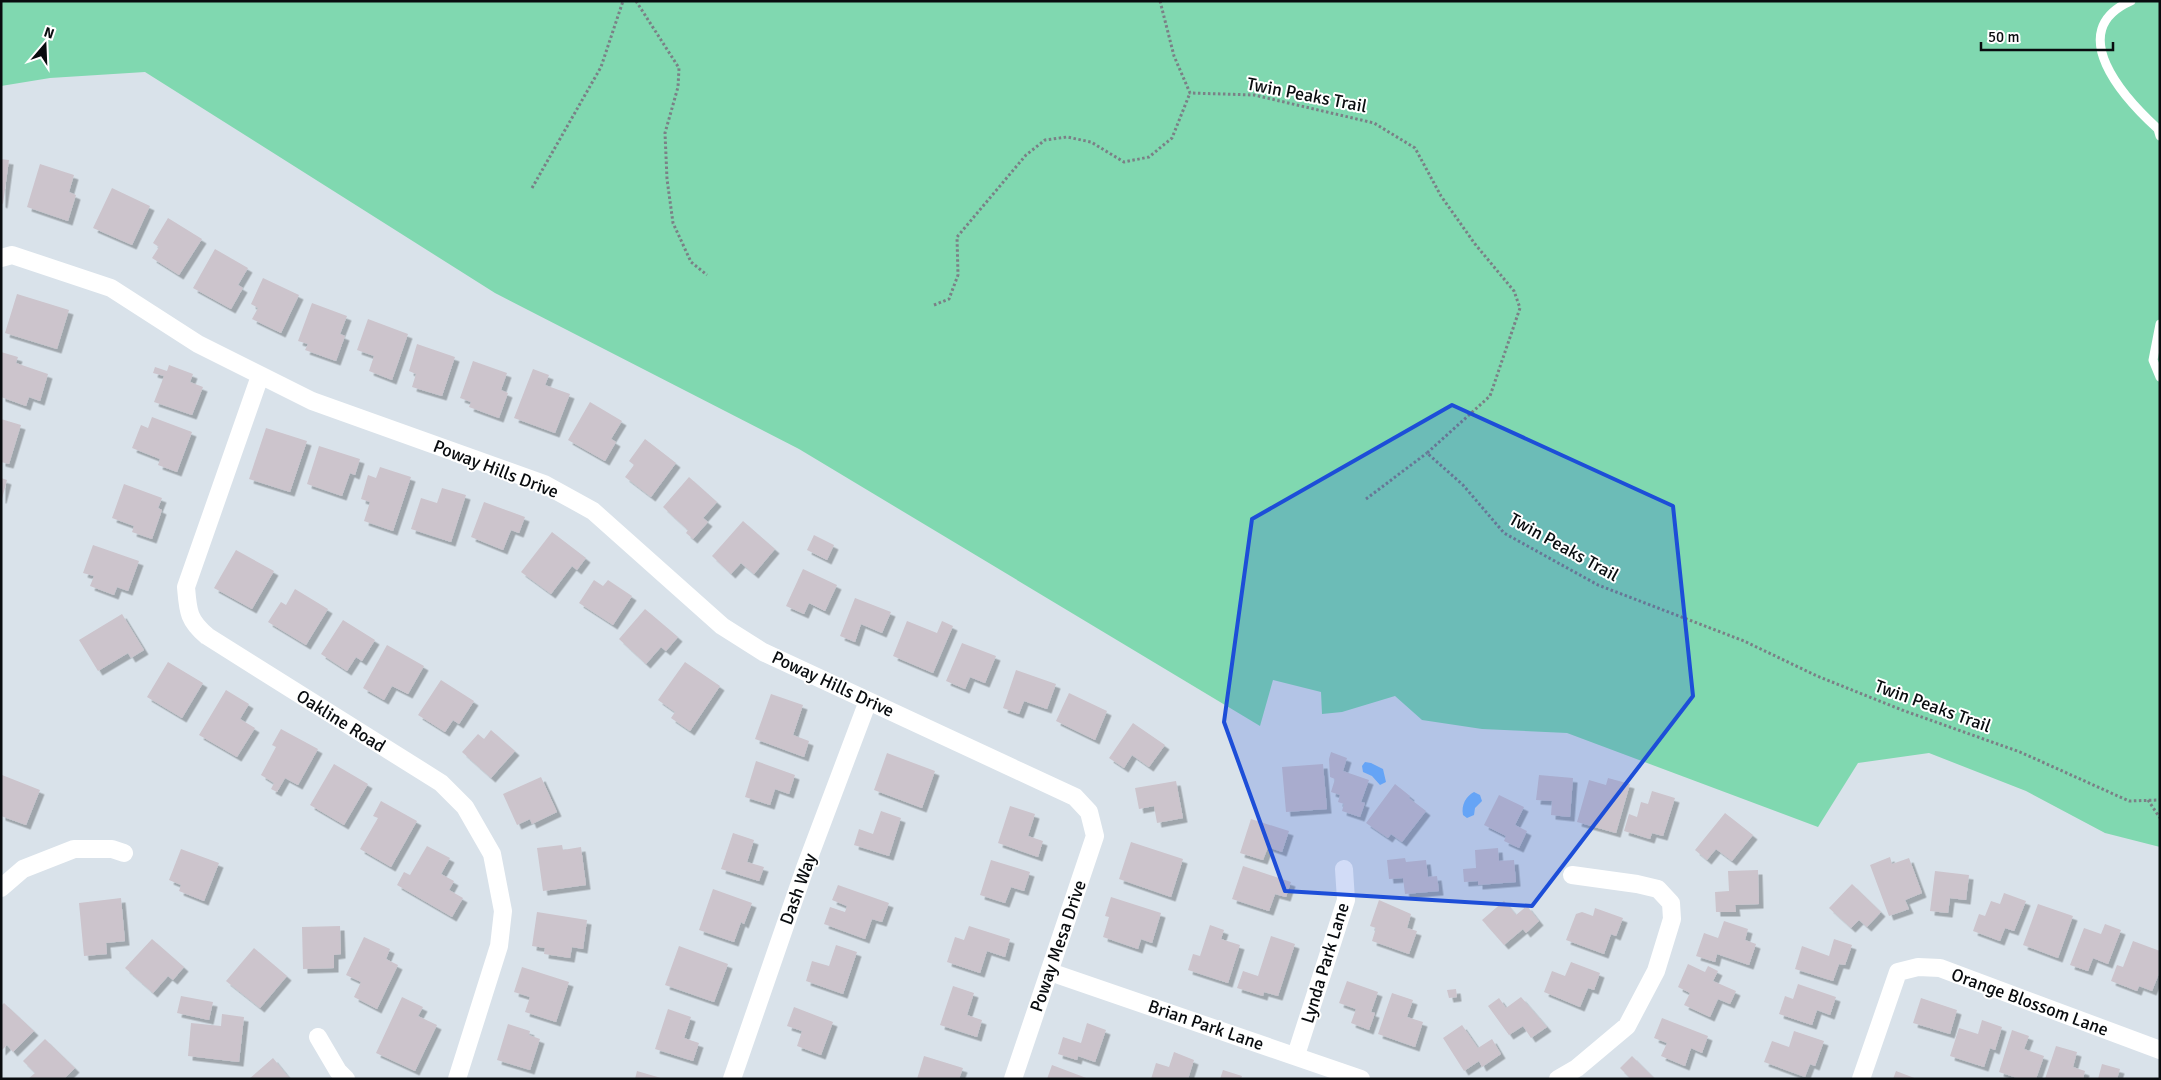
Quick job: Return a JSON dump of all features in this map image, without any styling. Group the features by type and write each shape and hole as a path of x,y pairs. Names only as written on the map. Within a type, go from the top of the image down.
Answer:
{"street":[{"name":"Poway Hills Drive","path":"1,258 12,255 112,288 198,344 312,401 544,484 593,510 722,626 763,652 1075,797 1089,812"},
{"name":"Oakline Road","path":"260,376 186,587 188,611 195,625 207,636 441,784 465,807 488,846 492,854 503,911 499,946 457,1079"},
{"name":"Dash Way","path":"732,1079 805,868 868,700"},
{"name":"Poway Mesa Drive","path":"1013,1079 1095,836 1089,812"},
{"path":"1,888 23,869 74,848 112,848 124,853"},
{"name":"Lynda Park Lane","path":"1296,1056 1346,900 1344,869"},
{"path":"1558,1079 1576,1068 1627,1026 1656,971 1672,919 1671,903 1658,889 1638,884 1572,875"},
{"name":"Orange Blossom Lane","path":"1861,1079 1898,972 1918,967 1940,968 2160,1050"},
{"name":"Brian Park Lane","path":"1050,972 1361,1079"},
{"path":"318,1037 338,1071 346,1079"}],"lane":[{"path":"2132,1 2119,7 2102,26 2100,52 2118,89 2158,129 2160,136"},
{"path":"2160,324 2153,360 2160,377"}],"path":[{"path":"532,188 601,67 623,1"},
{"path":"636,1 679,68 678,87 665,133 667,178 673,223 691,262 707,275"},
{"path":"934,305 949,299 958,275 957,237 1026,154 1045,140 1067,137 1091,142 1124,162 1149,157 1172,138 1190,93 1174,56 1160,1"},
{"name":"Twin Peaks Trail","path":"1190,93 1254,96 1374,123 1415,148 1441,196 1475,244 1514,291 1520,308 1490,396 1427,452 1463,485 1504,533 1598,585 1744,641 1817,676 1894,707 2020,752 2129,801 2160,800"},
{"path":"1366,499 1427,452"},
{"path":"2148,800 2160,818"}],"highlighted area":[{"path":"1452,405 1673,506 1693,696 1532,906 1285,891 1224,722 1252,519"}],"green space":[{"path":"1,1 2160,1 2160,847 2105,833 2026,791 1929,753 1858,763 1818,827 1567,733 1482,729 1422,720 1395,696 1342,712 1322,714 1321,692 1273,680 1260,726 799,449 495,293 145,72 50,78 1,86"}],"water":[{"path":"1365,762 1383,769 1386,782 1380,785 1372,776 1363,772 1362,766"},
{"path":"1474,792 1480,795 1482,801 1475,808 1474,815 1467,818 1463,815 1463,804 1466,798"}],"building":[{"path":"1,159 9,160 3,204 1,203"},
{"path":"40,164 74,175 69,192 76,195 68,221 27,207"},
{"path":"112,188 150,206 132,245 93,228"},
{"path":"168,218 202,239 179,275 152,258 159,247 153,243"},
{"path":"215,249 248,268 238,285 243,288 231,309 193,288"},
{"path":"263,278 299,295 281,333 252,319 258,308 251,304"},
{"path":"17,294 69,310 57,349 5,333"},
{"path":"312,303 347,316 340,334 345,336 336,361 305,350 308,344 298,341"},
{"path":"368,319 408,334 392,380 369,371 374,356 357,350"},
{"path":"417,344 455,357 442,396 412,387 416,374 409,371"},
{"path":"1,352 18,357 16,363 48,374 40,401 29,397 26,406 1,397"},
{"path":"473,361 507,373 501,390 508,393 499,418 469,407 471,402 460,398"},
{"path":"169,365 193,374 190,382 203,387 192,415 154,402 164,376 153,373 155,367 167,371"},
{"path":"533,369 549,375 545,385 570,394 555,433 514,418"},
{"path":"590,402 622,421 611,439 616,442 605,461 568,440"},
{"path":"152,417 192,432 177,472 158,465 160,459 132,448 141,425 148,428"},
{"path":"1,419 21,425 9,464 1,462"},
{"path":"266,428 307,441 290,492 249,479"},
{"path":"645,439 676,463 651,497 625,477 634,465 629,461"},
{"path":"319,446 360,459 355,475 350,473 342,496 307,484"},
{"path":"380,467 411,477 393,531 364,521 370,502 361,499 368,475 376,478"},
{"path":"689,477 717,502 703,518 708,522 693,539 686,533 688,530 663,507"},
{"path":"1,478 7,480 2,499 1,499"},
{"path":"124,484 162,498 158,508 162,510 152,539 132,532 134,526 112,518"},
{"path":"442,488 466,495 451,542 411,529 421,498 437,503"},
{"path":"484,502 525,517 519,533 511,530 503,550 471,537"},
{"path":"743,521 775,549 754,574 741,563 731,574 712,556"},
{"path":"552,532 586,558 577,570 572,566 551,594 521,572"},
{"path":"814,535 834,545 827,560 807,550"},
{"path":"93,545 139,561 128,591 117,587 114,595 90,586 94,576 83,573"},
{"path":"236,550 274,571 252,609 214,588"},
{"path":"803,569 837,585 825,611 809,603 804,614 786,606"},
{"path":"594,580 603,586 608,580 632,596 613,625 579,603"},
{"path":"295,589 328,609 306,645 268,622 281,602 286,605"},
{"path":"855,598 891,612 882,633 861,624 855,642 840,636"},
{"path":"645,609 678,637 666,651 661,647 646,664 619,639"},
{"path":"122,614 144,650 131,658 128,653 98,671 79,640"},
{"path":"343,620 375,640 362,661 356,657 347,671 321,654"},
{"path":"907,621 937,633 942,621 953,626 933,673 893,656"},
{"path":"962,643 996,656 985,683 970,677 965,689 946,681"},
{"path":"387,645 424,666 408,694 392,686 384,700 363,688"},
{"path":"168,662 203,683 182,718 147,697"},
{"path":"685,662 720,686 690,731 671,718 675,712 658,700"},
{"path":"1016,670 1056,684 1047,709 1024,701 1019,714 1003,708"},
{"path":"441,680 474,701 459,724 453,720 445,732 418,715"},
{"path":"226,690 249,704 240,719 255,728 237,757 199,735"},
{"path":"1069,693 1107,711 1095,740 1056,721"},
{"path":"771,694 803,705 793,735 809,741 804,757 755,739"},
{"path":"1133,723 1165,745 1149,767 1132,755 1124,768 1109,758"},
{"path":"281,729 318,749 298,785 285,778 277,792 271,789 274,783 261,775 276,747 272,745"},
{"path":"491,730 515,751 491,778 462,752 478,734 484,739"},
{"path":"1331,752 1347,758 1343,771 1369,780 1361,802 1365,803 1360,817 1342,811 1344,804 1338,802 1340,795 1331,792 1335,779 1330,777 1329,759"},
{"path":"887,753 935,771 922,808 874,790"},
{"path":"756,761 795,775 789,794 775,789 770,805 745,797"},
{"path":"334,764 368,784 344,825 310,805"},
{"path":"1323,764 1327,809 1286,812 1282,767"},
{"path":"2,775 40,790 26,825 1,816"},
{"path":"1539,775 1573,778 1570,817 1551,815 1552,801 1536,800"},
{"path":"541,777 557,812 532,824 530,819 517,825 503,794"},
{"path":"1608,778 1630,784 1616,833 1577,822 1589,780 1606,785"},
{"path":"1176,781 1183,818 1157,823 1154,806 1139,809 1135,788"},
{"path":"1395,784 1426,811 1402,842 1391,834 1388,838 1366,823"},
{"path":"1652,791 1675,798 1663,836 1652,833 1650,839 1624,831 1629,814 1637,817 1641,802 1648,804"},
{"path":"1499,795 1524,807 1515,825 1527,831 1519,848 1504,841 1506,836 1484,825"},
{"path":"381,801 417,821 391,867 360,849 378,818 373,816"},
{"path":"1010,806 1035,814 1028,836 1043,841 1038,857 998,843"},
{"path":"881,811 901,818 889,856 854,845 859,829 873,834"},
{"path":"1725,813 1753,835 1732,861 1716,849 1707,860 1695,850"},
{"path":"1251,819 1289,831 1282,852 1268,847 1263,860 1240,853"},
{"path":"733,833 754,840 747,862 764,867 759,881 721,869"},
{"path":"1131,842 1183,859 1171,897 1119,879"},
{"path":"562,845 563,850 581,847 586,885 543,891 537,848"},
{"path":"427,846 450,858 441,874 454,881 449,890 463,898 452,917 397,885 404,872 410,875"},
{"path":"1498,848 1499,861 1514,860 1516,882 1478,885 1478,881 1464,882 1463,869 1476,868 1475,850"},
{"path":"181,849 219,863 204,901 179,891 181,885 169,880"},
{"path":"1890,857 1892,864 1909,858 1922,893 1905,900 1909,909 1889,916 1870,865"},
{"path":"1405,858 1406,862 1426,860 1428,877 1437,876 1439,891 1405,894 1403,878 1389,879 1387,860"},
{"path":"991,860 1030,872 1024,891 1011,887 1005,903 980,895"},
{"path":"1243,866 1291,882 1286,897 1275,894 1269,911 1232,899"},
{"path":"1758,870 1759,904 1735,905 1736,912 1716,912 1715,892 1729,891 1728,871"},
{"path":"1935,871 1969,875 1966,900 1950,898 1948,913 1930,911"},
{"path":"1852,884 1881,912 1867,927 1859,920 1851,928 1829,908"},
{"path":"838,885 889,903 882,922 872,919 865,939 824,924 830,907 845,912 847,906 832,900"},
{"path":"713,889 752,903 744,924 741,922 734,942 699,930"},
{"path":"2004,893 2026,901 2014,931 2005,928 2000,941 1973,931 1979,914 1985,916 1991,901 2000,904"},
{"path":"1111,897 1161,913 1152,943 1141,939 1138,949 1103,937 1109,917 1105,916"},
{"path":"121,898 125,941 106,943 107,954 84,956 79,903"},
{"path":"1379,900 1411,914 1407,928 1417,931 1409,954 1372,941 1376,928 1370,926"},
{"path":"1504,901 1516,915 1527,906 1539,921 1526,933 1523,929 1504,945 1482,920"},
{"path":"2038,904 2073,916 2058,958 2023,945"},
{"path":"1595,908 1623,918 1616,936 1611,934 1604,954 1566,940 1576,914 1582,912 1593,916"},
{"path":"537,912 587,920 583,949 572,947 570,958 544,954 545,948 532,946"},
{"path":"1724,921 1748,929 1745,940 1756,944 1749,965 1717,954 1715,962 1696,956 1704,933 1718,938"},
{"path":"2105,924 2121,930 2108,964 2093,958 2088,971 2070,965 2084,928 2101,934"},
{"path":"1210,925 1224,930 1221,939 1240,945 1228,983 1188,970 1193,954 1200,956"},
{"path":"340,926 341,954 334,955 334,968 303,969 302,927"},
{"path":"969,926 1010,939 1005,957 987,951 980,973 947,962 955,937 964,940"},
{"path":"1271,936 1295,944 1278,996 1264,992 1263,996 1237,988 1243,971 1258,976"},
{"path":"364,937 390,949 386,959 398,965 377,1009 354,997 361,982 346,975"},
{"path":"152,939 184,967 173,980 168,976 153,993 125,968"},
{"path":"1834,939 1852,945 1845,965 1839,964 1833,981 1795,969 1802,946 1829,956"},
{"path":"2133,941 2160,951 2160,971 2152,991 2139,986 2137,991 2111,981 2117,965 2123,967"},
{"path":"836,945 857,952 843,994 806,981 812,961 829,966"},
{"path":"679,946 728,964 714,1002 665,985"},
{"path":"254,948 287,976 260,1008 226,981"},
{"path":"1571,962 1600,973 1594,990 1588,988 1580,1007 1544,992 1552,971 1565,976"},
{"path":"1688,964 1705,972 1708,966 1718,971 1713,981 1736,991 1730,1004 1718,999 1710,1017 1684,1005 1690,993 1678,987"},
{"path":"522,967 569,982 556,1022 525,1012 530,997 514,992"},
{"path":"1347,981 1378,992 1371,1012 1375,1013 1369,1030 1351,1023 1356,1009 1339,1003"},
{"path":"1798,984 1836,997 1830,1015 1817,1010 1812,1025 1779,1014 1785,996 1793,999"},
{"path":"953,986 974,993 967,1015 982,1020 977,1037 940,1025"},
{"path":"1456,989 1457,997 1449,998 1447,990"},
{"path":"1392,993 1413,1000 1407,1017 1423,1022 1415,1047 1378,1034"},
{"path":"181,996 213,1002 209,1020 177,1013"},
{"path":"402,997 423,1007 418,1016 437,1025 415,1071 376,1053"},
{"path":"1521,997 1547,1027 1531,1038 1523,1026 1509,1035 1488,1006 1499,998 1506,1008"},
{"path":"1921,998 1957,1010 1950,1034 1913,1023"},
{"path":"4,1003 34,1031 13,1052 7,1045 1,1051 1,1006"},
{"path":"794,1007 833,1022 821,1055 797,1046 802,1031 787,1026"},
{"path":"668,1009 691,1017 684,1038 699,1043 693,1061 655,1049"},
{"path":"222,1014 244,1017 239,1062 188,1056 191,1023 221,1026"},
{"path":"1662,1018 1708,1036 1702,1053 1691,1048 1685,1066 1661,1056 1667,1043 1654,1038"},
{"path":"1982,1020 2002,1027 1995,1050 1990,1048 1984,1067 1950,1056 1959,1028 1978,1034"},
{"path":"1087,1023 1106,1030 1095,1062 1078,1056 1077,1060 1058,1054 1063,1037 1081,1043"},
{"path":"508,1024 530,1031 529,1035 540,1039 530,1070 497,1060"},
{"path":"1462,1025 1478,1048 1492,1039 1501,1054 1482,1067 1479,1061 1464,1071 1443,1038"},
{"path":"2012,1030 2029,1036 2024,1049 2044,1056 2036,1079 2020,1079 1999,1072"},
{"path":"1794,1031 1824,1041 1815,1066 1810,1064 1805,1077 1764,1062 1772,1041 1789,1047"},
{"path":"45,1039 75,1068 64,1079 28,1079 35,1073 23,1061"},
{"path":"2056,1046 2077,1052 2073,1067 2085,1071 2083,1079 2045,1079"},
{"path":"1174,1052 1194,1060 1188,1079 1151,1079 1156,1063 1169,1067"},
{"path":"924,1056 963,1068 959,1079 917,1079"},
{"path":"1632,1056 1655,1079 1631,1079 1620,1068"},
{"path":"273,1058 290,1079 249,1079"},
{"path":"2102,1064 2120,1069 2117,1079 2098,1079"},
{"path":"1052,1065 1089,1079 1047,1079"},
{"path":"1223,1070 1242,1076 1241,1079 1220,1079"},
{"path":"637,1071 661,1078 661,1079 635,1079"},
{"path":"1896,1071 1917,1079 1893,1079"}]}
